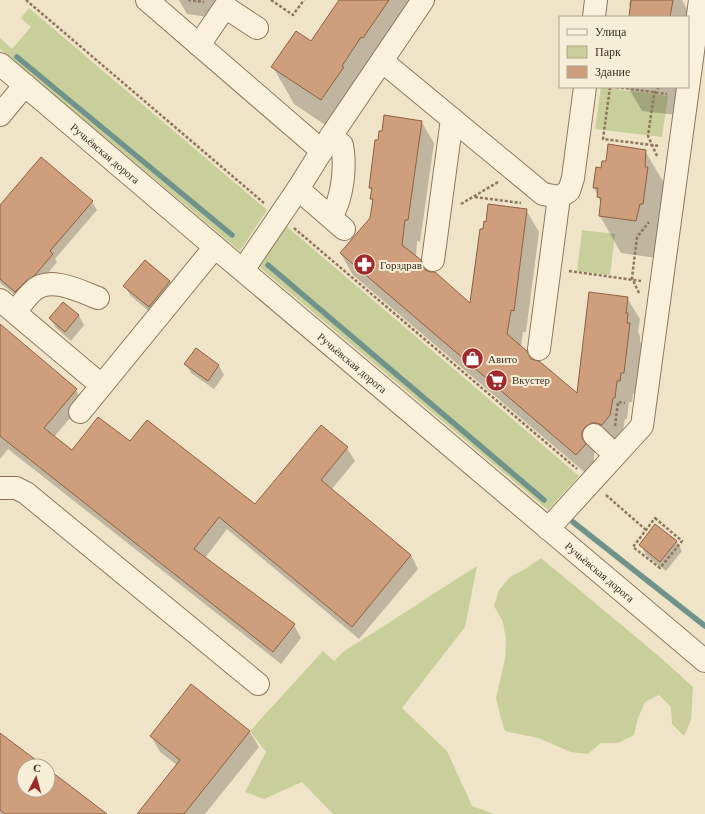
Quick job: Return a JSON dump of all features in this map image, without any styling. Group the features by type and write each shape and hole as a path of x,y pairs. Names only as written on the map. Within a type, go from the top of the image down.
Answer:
{"street":[{"path":"147,0 199,45 326,143 342,145 345,158 339,200 338,223 298,189"},
{"path":"243,270 298,189 326,143 423,0"},
{"path":"594,16 596,0"},
{"path":"689,81 700,0"},
{"path":"199,45 225,7 257,28"},
{"path":"382,61 544,194 559,197 569,191 573,178 585,88"},
{"name":"Ручьёвская дорога","path":"0,64 705,661"},
{"path":"0,115 25,85"},
{"path":"548,529 642,426 688,88"},
{"path":"433,260 452,119"},
{"path":"539,349 559,197"},
{"path":"80,412 215,247"},
{"path":"98,298 65,285 46,285 34,290 7,306 101,385"},
{"path":"594,435 615,455"},
{"path":"0,488 16,488 26,493 258,684"}],"path":[{"path":"26,0 592,482 646,530"},
{"path":"271,0 294,15 304,0"},
{"path":"610,88 603,139 680,149"},
{"path":"624,88 687,96"},
{"path":"648,136 655,92 658,88"},
{"path":"439,218 517,172"},
{"path":"474,197 523,203"},
{"path":"632,278 637,237"},
{"path":"549,269 662,284"},
{"path":"655,518 682,541 660,568 633,547 646,530 655,518"}],"green space":[{"path":"29,8 267,210 240,251 0,49 0,38 12,49 31,27 21,18"},
{"path":"601,88 668,96 662,137 595,129"},
{"path":"284,224 579,476 548,510 257,265"},
{"path":"582,230 615,234 610,275 577,271"},
{"path":"541,558 660,657 693,687 691,720 684,736 672,724 671,707 659,695 645,702 638,718 634,735 618,743 601,743 588,754 571,752 538,738 505,731 496,698 505,659 506,640 503,622 494,606 499,590 510,577"},
{"path":"477,566 465,627 402,708 447,751 472,806 494,814 333,814 302,782 264,799 245,792 266,752 250,731 323,651 334,661 343,652"}],"building":[{"path":"339,0 389,0 363,38 361,37 342,66 344,67 321,100 271,67 296,31 311,41"},
{"path":"631,0 673,0 670,16 629,16"},
{"path":"384,115 422,121 408,220 405,220 402,245 421,260 425,270 435,272 470,303 480,229 483,229 484,221 486,222 488,204 527,209 514,311 511,310 507,334 527,351 531,359 539,361 577,393 589,292 628,297 626,313 628,313 627,323 630,323 624,373 621,373 620,381 617,381 615,398 613,398 610,415 602,425 591,423 585,427 582,432 582,438 586,444 576,455 340,253 370,218 373,199 370,199 372,188 369,188 375,140 378,140 379,131 382,131"},
{"path":"608,144 646,150 645,167 648,167 643,204 640,204 636,221 599,216 601,198 597,197 598,188 593,188 596,167 601,168 602,161 606,161"},
{"path":"41,157 93,201 50,251 53,254 35,275 15,292 0,279 0,205"},
{"path":"145,260 170,281 149,307 123,286"},
{"path":"63,302 79,315 65,332 49,318"},
{"path":"0,324 77,389 44,428 72,450 98,417 130,441 147,420 255,504 321,425 348,447 321,480 411,555 352,627 219,517 194,549 295,624 273,652 0,436"},
{"path":"196,348 219,365 208,381 184,364"},
{"path":"655,524 677,541 660,562 639,545"},
{"path":"191,684 250,731 184,814 137,814 180,760 150,736"},
{"path":"0,733 33,758 16,758 16,798 56,798 56,775 107,814 5,814 0,810"}],"waterway":[{"path":"17,57 232,235"},
{"path":"268,265 544,500"},
{"path":"573,522 705,626"}],"place":[{"name":"Горздрав","path":"365,265"},
{"name":"Авито","path":"473,359"},
{"name":"Вкустер","path":"496,380"}]}
